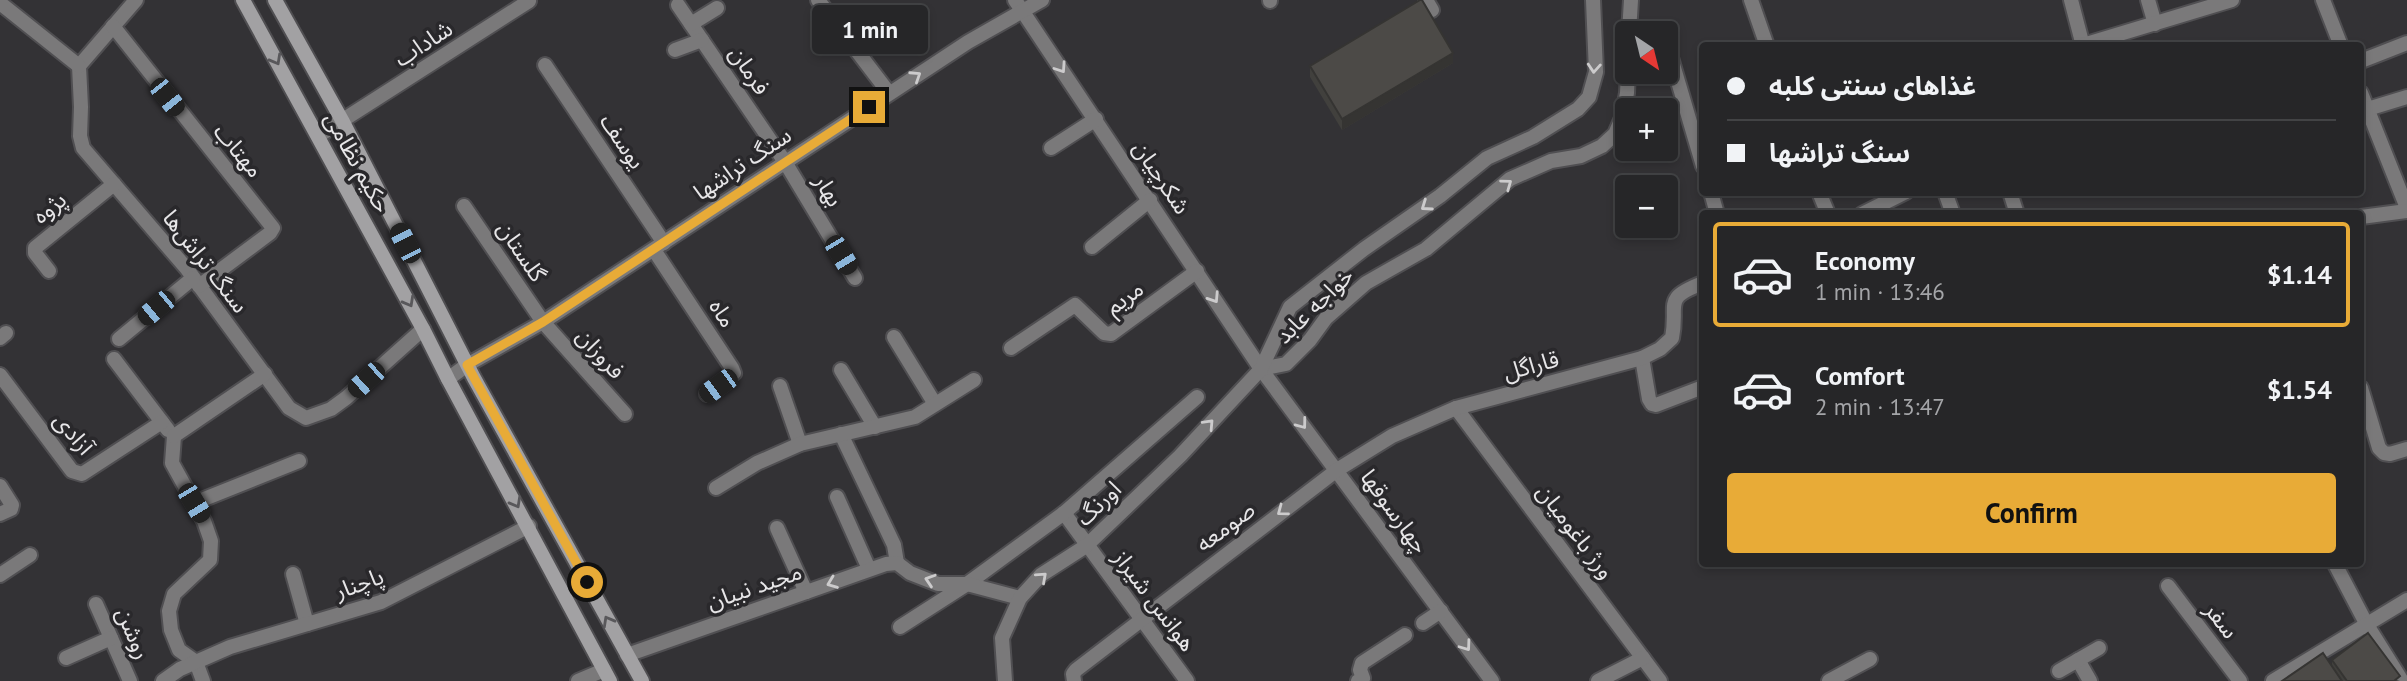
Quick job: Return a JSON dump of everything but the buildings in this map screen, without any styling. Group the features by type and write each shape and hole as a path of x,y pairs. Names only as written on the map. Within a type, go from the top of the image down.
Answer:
{"main road":[{"name":"حکیم نظامی","path":"243,0 424,328 448,379 607,675"},
{"name":"حکیم نظامی","path":"275,0 343,122 467,365 642,681"}],"street":[{"path":"0,3 79,66 136,0"},
{"path":"818,0 890,93"},
{"name":"سنگ تراشها","path":"448,379 659,247 1019,6 1042,0"},
{"name":"خواجه عابد","path":"1261,369 1290,307 1487,158 1533,136 1578,109 1589,97 1596,72 1593,0"},
{"path":"1630,21 1631,0"},
{"path":"1751,0 1765,42"},
{"path":"2071,0 2082,42"},
{"path":"2148,0 2155,24"},
{"path":"2093,42 2232,0"},
{"path":"2323,0 2340,42"},
{"name":"شاداب","path":"318,136 529,1"},
{"name":"فرمان","path":"678,5 785,162"},
{"name":"شکرچیان","path":"1019,6 1261,369"},
{"path":"691,24 717,8"},
{"name":"مهتاب","path":"113,26 273,228 270,233 196,282"},
{"path":"675,50 702,40"},
{"path":"2364,60 2407,43"},
{"name":"یوسف","path":"545,65 659,247"},
{"name":"سنگ تراش‌ها","path":"79,66 80,142 196,282 289,408 297,415 306,418 331,410 424,328"},
{"path":"1678,81 1699,152"},
{"name":"خواجه عابد","path":"1261,369 1286,364 1310,340 1326,318 1367,283 1426,249 1510,179 1551,161 1581,156 1602,146 1615,134 1622,118 1627,84"},
{"path":"2364,216 2407,209 2364,109 2407,97"},
{"path":"1051,148 1096,119"},
{"name":"بهار","path":"785,162 855,278"},
{"name":"پژوه","path":"49,271 35,253 35,247 114,184"},
{"path":"1870,210 1898,196"},
{"path":"1092,247 1150,200"},
{"name":"گلستان","path":"464,206 543,322"},
{"name":"ماه","path":"659,247 734,373 707,394"},
{"name":"مریم","path":"1011,348 1076,305 1104,333 1111,334 1197,271"},
{"path":"119,339 196,282"},
{"name":"قاراگل","path":"1336,470 1392,436 1456,408 1642,358 1660,349 1672,338 1674,302 1677,296 1699,285"},
{"name":"فروزان","path":"543,322 625,414"},
{"path":"894,337 935,404"},
{"path":"1642,358 1652,404 1656,405 1699,389"},
{"path":"114,359 174,436 172,463 204,521 211,541 210,560 174,594 169,611 171,630 179,650 196,662 204,681"},
{"name":"چهارسوقها","path":"1261,369 1492,681"},
{"name":"اورنگ","path":"1005,681 1002,638 1020,598 1041,575 1086,546 1180,456 1261,369"},
{"path":"841,370 875,427"},
{"path":"174,436 265,374"},
{"name":"آزادی","path":"0,375 72,471 77,474 82,474 162,422"},
{"path":"716,488 757,463 800,444 915,417 974,380"},
{"path":"780,386 800,444"},
{"path":"900,627 967,584 1064,513 1197,397"},
{"path":"2364,398 2379,448 2390,454 2407,449"},
{"name":"ورژ باغومیان","path":"1456,408 1660,681"},
{"path":"841,434 894,545 897,563 910,573 938,584 967,584 1020,598"},
{"path":"194,503 299,461"},
{"name":"صومعه","path":"1073,678 1076,670 1336,470"},
{"path":"0,486 12,505 11,509 0,514"},
{"path":"837,497 869,569"},
{"name":"هوانس شیراز","path":"1064,513 1187,681"},
{"name":"پاچنار","path":"163,681 180,669 230,647 381,602 528,527"},
{"path":"777,528 806,592"},
{"path":"0,575 30,555"},
{"name":"مجید نبیان","path":"627,655 869,569 897,563"},
{"path":"2337,567 2367,625 2402,681"},
{"path":"293,574 307,624"},
{"name":"سفر","path":"2168,586 2240,681"},
{"path":"2273,681 2407,600"},
{"name":"روشن","path":"96,604 130,681"},
{"path":"1423,623 1441,611"},
{"path":"1359,681 1363,678 1360,667 1362,663 1405,635"},
{"path":"66,658 111,638"},
{"path":"2059,671 2099,648"},
{"path":"1598,681 1643,658"},
{"path":"1829,681 1870,659"},
{"path":"2078,660 2090,681"},
{"path":"578,681 607,675"}],"route":[{"path":"587,582 467,365 543,322 869,107"}]}
